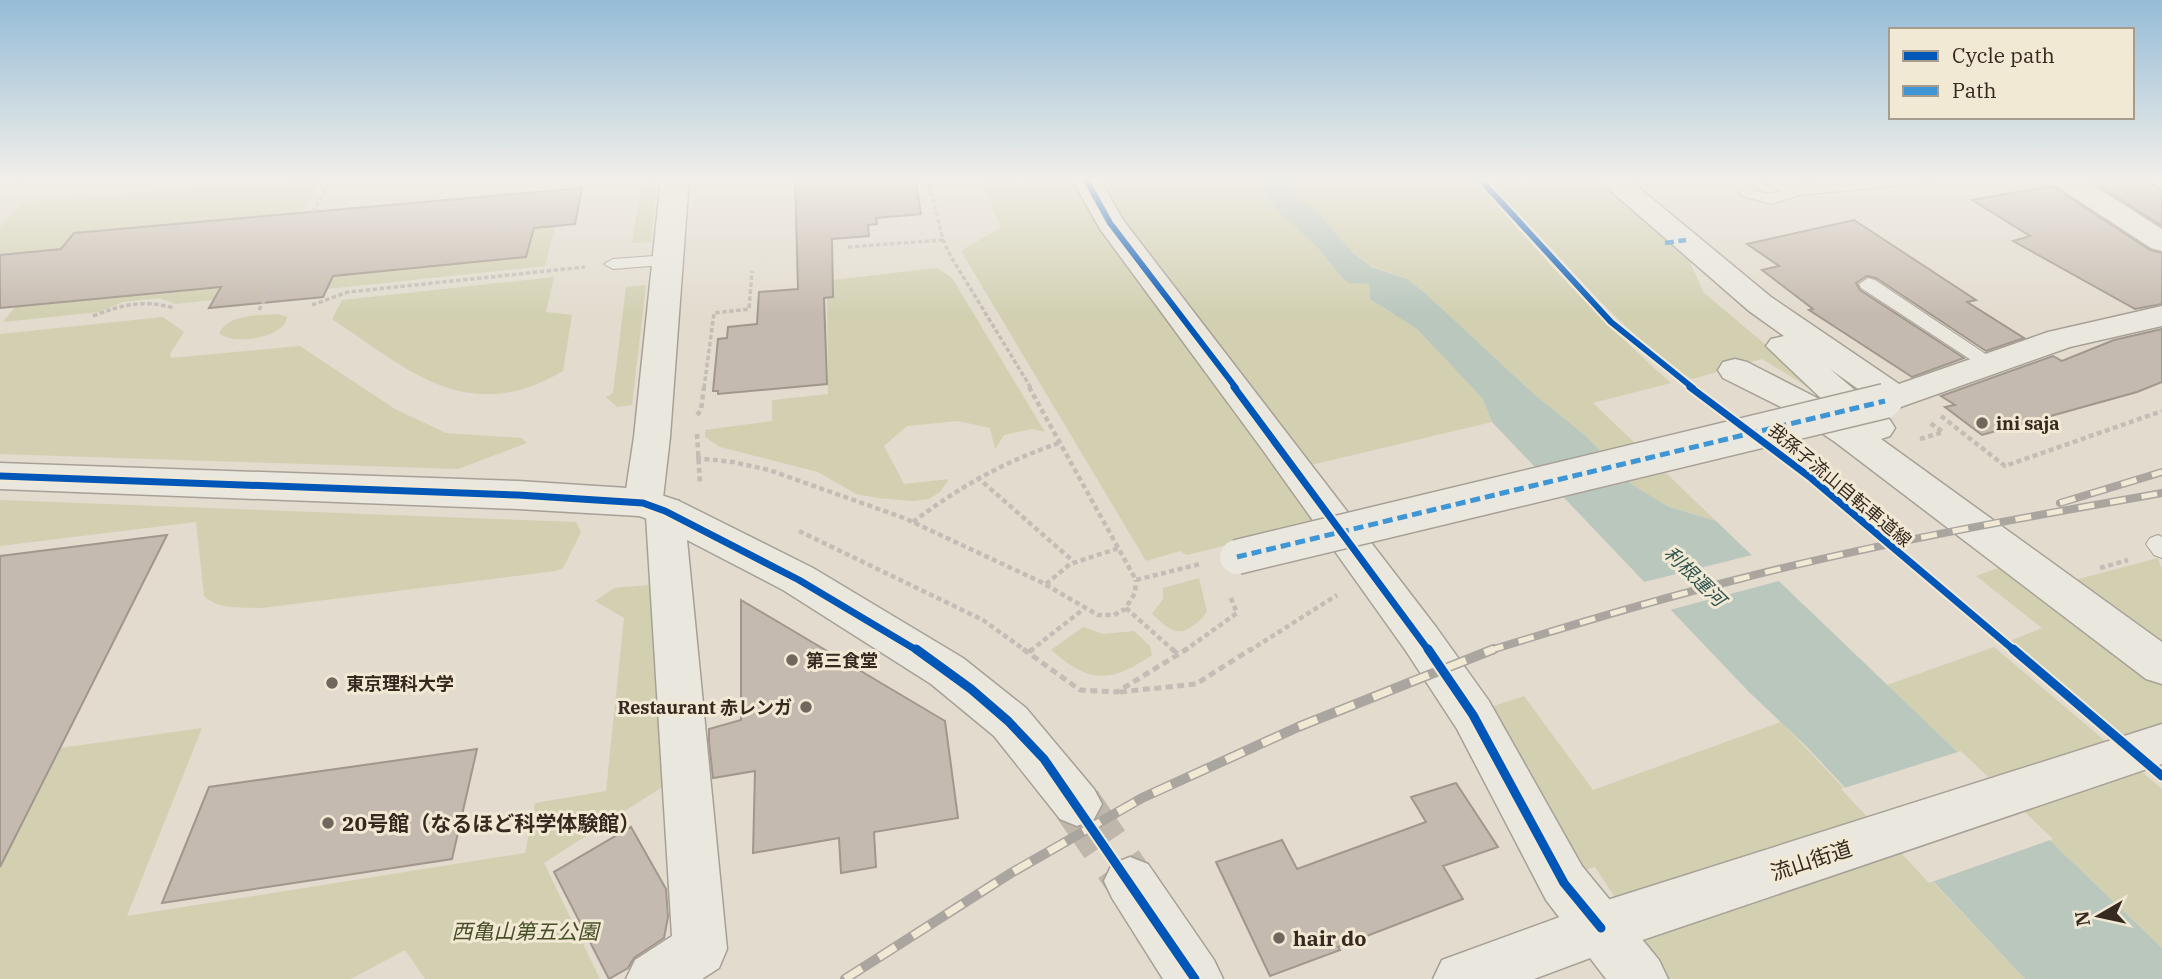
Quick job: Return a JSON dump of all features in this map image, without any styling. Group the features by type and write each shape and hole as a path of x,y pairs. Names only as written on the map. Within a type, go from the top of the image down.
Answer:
{"street":[{"path":"654,979 700,949 654,507 652,437 671,224"},
{"path":"1111,224 1275,440 1421,639 1473,715 1564,883 1615,923 1640,979"},
{"path":"1665,224 1760,303 1895,398 2060,339 2162,316"},
{"path":"2134,224 2162,242"},
{"path":"1725,274 1722,293 1898,458 2162,666"},
{"path":"1735,370 1802,403 1898,458"},
{"path":"1226,559 1885,401"},
{"path":"0,476 518,495 654,507 798,579 947,671 1010,722 1077,804"},
{"name":"流山街道","path":"1461,979 1615,923 2162,744"},
{"path":"1130,881 1195,979"}],"lane":[{"path":"613,264 668,260"},
{"path":"1868,284 1992,365"}],"path":[{"path":"687,458 746,463 781,473 912,522 1046,584 1085,608 1105,616 1119,614 1126,608 1138,590 1136,580 1062,442 943,240 939,224"},
{"path":"848,247 943,240"},
{"path":"312,305 348,292 613,264"},
{"path":"709,488 698,483 697,415 701,410 714,313 749,309 752,271"},
{"path":"259,310 274,282"},
{"path":"93,316 125,304 154,301 174,308"},
{"path":"1934,411 2005,466 2162,411"},
{"path":"1898,458 1943,432 1926,420"},
{"path":"912,522 977,477 1032,451 1062,442"},
{"path":"977,477 1073,561"},
{"path":"791,527 983,620 1080,690 1117,692 1196,684 1371,574"},
{"path":"1046,584 1056,572 1073,561 1119,548"},
{"path":"1117,692 1237,613 1226,559 1136,580"},
{"path":"1029,652 1085,608"},
{"path":"1126,608 1178,654"}],"green space":[{"path":"3,224 180,224 74,233 61,249 0,255 0,227"},
{"path":"635,224 653,224 651,242 632,243"},
{"path":"1000,224 1110,224 1319,522 1187,555 1180,551 1146,561 961,251 1001,227"},
{"path":"1125,224 1292,224 1318,248 1344,280 1349,283 1369,284 1370,299 1417,329 1483,399 1492,422 1311,465"},
{"path":"1327,224 1513,224 1618,335 1671,383 1593,403 1716,521 1669,507 1631,484 1586,436 1535,395 1425,293 1407,279 1372,266 1352,252"},
{"path":"1528,224 1651,224 1685,252 1704,293 1840,407 1762,359 1689,380 1640,340"},
{"path":"555,226 545,266 327,289 333,276 525,257 534,228"},
{"path":"937,268 952,278 1045,432 1032,429 1004,435 995,449 990,428 958,421 907,426 884,446 904,484 949,479 940,492 929,499 914,501 856,494 818,472 720,447 705,437 705,430 772,421 772,400 828,394 827,298 833,297 832,280"},
{"path":"554,277 546,312 572,315 563,371 529,387 498,394 469,393 441,386 414,373 332,319 342,300"},
{"path":"646,285 632,405 617,407 606,397 613,393 626,287"},
{"path":"222,287 214,300 176,304 159,298 123,302 99,312 3,322 15,307"},
{"path":"278,314 287,317 284,324 268,335 235,339 219,333 237,319"},
{"path":"163,317 184,332 170,354 171,358 300,346 395,409 446,433 522,438 527,443 458,469 0,454 0,334"},
{"path":"0,500 576,522 581,532 563,568 555,571 262,608 238,607 216,604 204,596 196,522 0,546"},
{"path":"2158,558 2162,569 2162,651 2067,582"},
{"path":"2009,564 2162,674 2162,768 2009,641 2042,628 1976,576"},
{"path":"1199,578 1207,611 1196,623 1185,630 1175,631 1152,614 1163,599 1163,588"},
{"name":"西亀山第五公園","path":"660,584 670,782 544,863 600,979 425,979 405,950 351,979 0,979 0,867 60,748 202,728 127,916 525,853 535,803 606,791 624,618 595,601 614,588"},
{"path":"1083,627 1103,634 1134,631 1150,646 1152,655 1112,675 1089,674 1077,669 1051,650"},
{"path":"1994,647 2162,789 2162,948 1887,685"},
{"path":"1524,696 1593,790 1781,722 2025,979 1669,979 1595,867 1576,873 1488,708"}],"water":[{"name":"利根運河","path":"1292,224 1327,224 1352,252 1372,267 1407,279 1535,395 1586,436 1631,484 1669,507 1716,521 2162,948 2162,979 2025,979 1806,746 1749,692 1492,422 1483,399 1417,329 1370,299 1369,284 1349,283 1344,280 1318,248"}],"pier":[{"path":"1756,554 1783,580 1666,611 1640,583"},
{"path":"1961,751 2053,839 1929,883 1841,789"}],"building":[{"path":"179,224 575,224 534,228 526,257 333,276 323,297 209,308 221,287 0,308 0,255 61,249 74,233"},
{"path":"796,224 877,224 868,225 869,236 832,239 833,297 824,298 827,384 718,394 718,391 713,391 718,339 727,338 728,327 757,324 759,292 798,289"},
{"path":"1838,224 1860,224 1976,300 1967,302 2024,338 1986,351 1876,278 1867,276 1856,283 1860,290 1964,358 1912,377 1809,310 1813,309 1762,270 1779,266 1747,244"},
{"path":"2010,224 2110,224 2150,250 2162,253 2162,304 2135,309 2013,241 2030,236"},
{"path":"2162,329 2162,382 2137,392 1982,435 1945,407 1955,405 1941,396 2053,356 2062,361 2114,340"},
{"path":"167,535 60,748 0,867 0,556"},
{"path":"741,600 945,721 958,818 874,832 876,867 841,873 839,838 753,853 755,771 713,778 709,742 709,729 741,720"},
{"name":"20号館（なるほど科学体験館）","path":"477,749 452,859 162,903 209,787"},
{"path":"1456,783 1498,847 1443,866 1463,899 1270,976 1216,862 1282,840 1297,869 1426,822 1411,797"},
{"path":"631,827 666,889 668,917 664,938 634,958 628,968 609,979 554,872"}],"tunnel":[{"path":"1077,804 1130,881"}],"railway":[{"path":"2060,503 2162,472"},
{"path":"1492,650 1645,604 1791,566 1950,532 2162,493"},
{"path":"845,979 1011,873 1142,798 1298,727 1492,650"},
{"path":"1488,651 1492,650"}],"marked path":[{"path":"1665,243 1686,240"},
{"path":"1237,557 1885,401"}],"cycle path":[{"path":"1111,224 1275,440 1421,639 1473,715 1564,883 1601,928"},
{"name":"我孫子流山自転車道線","path":"1521,224 1611,322 1671,372 1811,478 2162,776"},
{"path":"0,476 518,495 643,503 665,511 799,580 888,631 931,659 1008,721 1044,759 1065,787 1195,979"}],"place":[{"name":"ini saja","path":"1982,423"},
{"name":"第三食堂","path":"792,660"},
{"name":"東京理科大学","path":"332,683"},
{"name":"Restaurant 赤レンガ","path":"806,707"},
{"name":"20号館（なるほど科学体験館）","path":"328,823"},
{"name":"hair do","path":"1279,938"}]}
